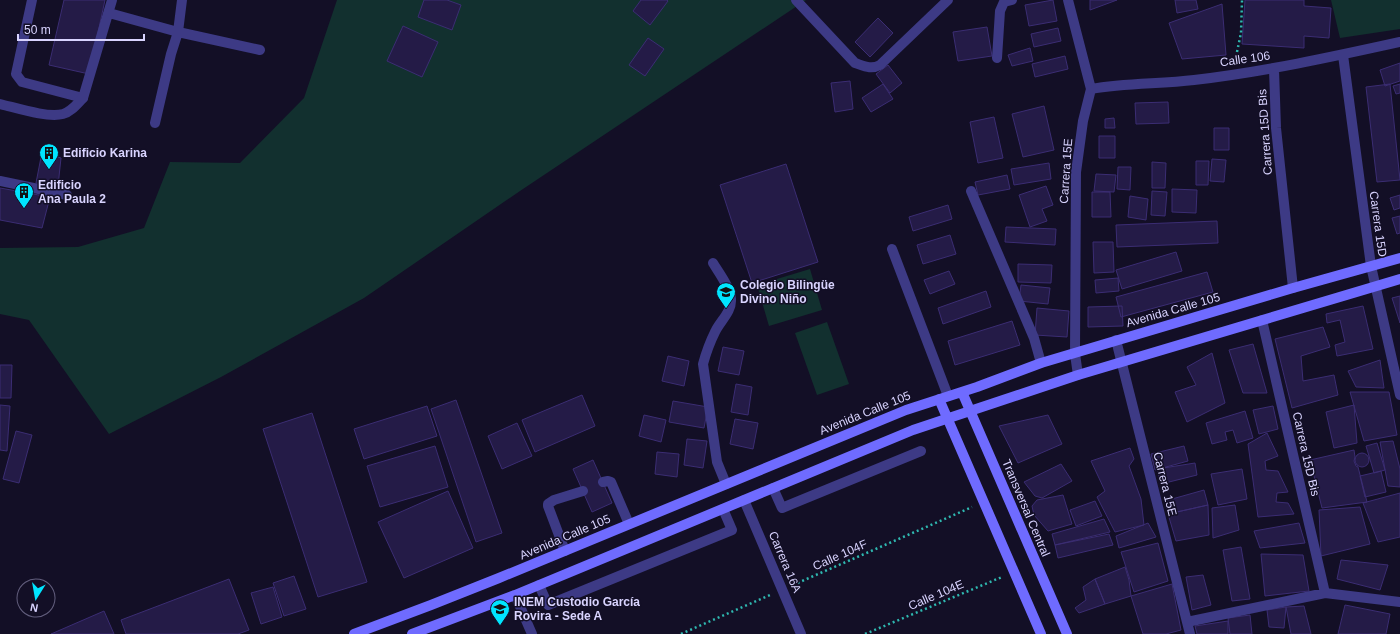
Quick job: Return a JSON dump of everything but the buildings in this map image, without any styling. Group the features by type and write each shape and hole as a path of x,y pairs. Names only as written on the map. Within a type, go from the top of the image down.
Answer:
{"main road":[{"name":"Avenida Calle 105","path":"354,634 431,605 891,415 962,392 1041,363 1292,288 1400,258"},
{"path":"412,634 516,595 894,438 947,418 1078,375 1400,279"},
{"name":"Transversal Central","path":"962,392 1067,634"},
{"path":"944,398 947,418 1041,634"}],"street":[{"path":"32,0 16,74 22,82 83,98"},
{"path":"0,104 44,114 63,114 72,110 83,98 112,0"},
{"path":"155,123 171,54 178,32 182,0"},
{"path":"796,0 855,63 875,68 948,0"},
{"path":"997,58 1001,6 1004,2 1012,0"},
{"path":"1068,0 1091,89"},
{"path":"109,13 178,32 260,50"},
{"name":"Calle 106","path":"1091,89 1116,85 1193,80 1274,68 1343,55 1400,42"},
{"name":"Carrera 15D","path":"1343,55 1371,266 1400,395"},
{"name":"Carrera 15D Bis","path":"1274,68 1276,128 1292,288"},
{"name":"Carrera 15E","path":"1078,375 1075,354 1076,172 1091,89"},
{"path":"0,181 67,195"},
{"path":"972,190 1034,338 1041,363"},
{"path":"892,249 944,398"},
{"path":"713,263 725,281 731,299 728,312 716,331 706,354 704,364 717,462 726,484"},
{"name":"Carrera 15D Bis","path":"1262,320 1325,593"},
{"name":"Carrera 15E","path":"1116,340 1190,634"},
{"path":"773,488 782,508 921,451"},
{"path":"603,482 611,482 629,524"},
{"path":"565,550 548,504 554,500 583,491"},
{"name":"Carrera 16A","path":"744,500 802,634"},
{"path":"539,585 548,605 732,530 723,509"},
{"path":"1187,622 1325,593 1400,602"},
{"path":"516,595 532,634"}],"path":[{"path":"1237,52 1242,0"},
{"name":"Calle 104F","path":"681,634 983,502"},
{"name":"Calle 104E","path":"865,634 1014,572"}],"green space":[{"path":"337,0 806,0 520,191 364,298 221,377 109,434 29,320 0,314 0,248 78,247 144,228 170,162 240,163 304,98"},
{"path":"1331,0 1400,0 1400,29 1340,38"},
{"path":"810,269 822,310 769,326 757,285"},
{"path":"827,322 849,384 817,395 795,333"}],"place":[{"name":"Edificio Karina","path":"49,170"},
{"name":"Edificio Ana Paula 2","path":"24,209"},
{"name":"Colegio Bilingüe Divino Niño","path":"726,309"},
{"name":"INEM Custodio García Rovira - Sede A","path":"500,626"}]}
